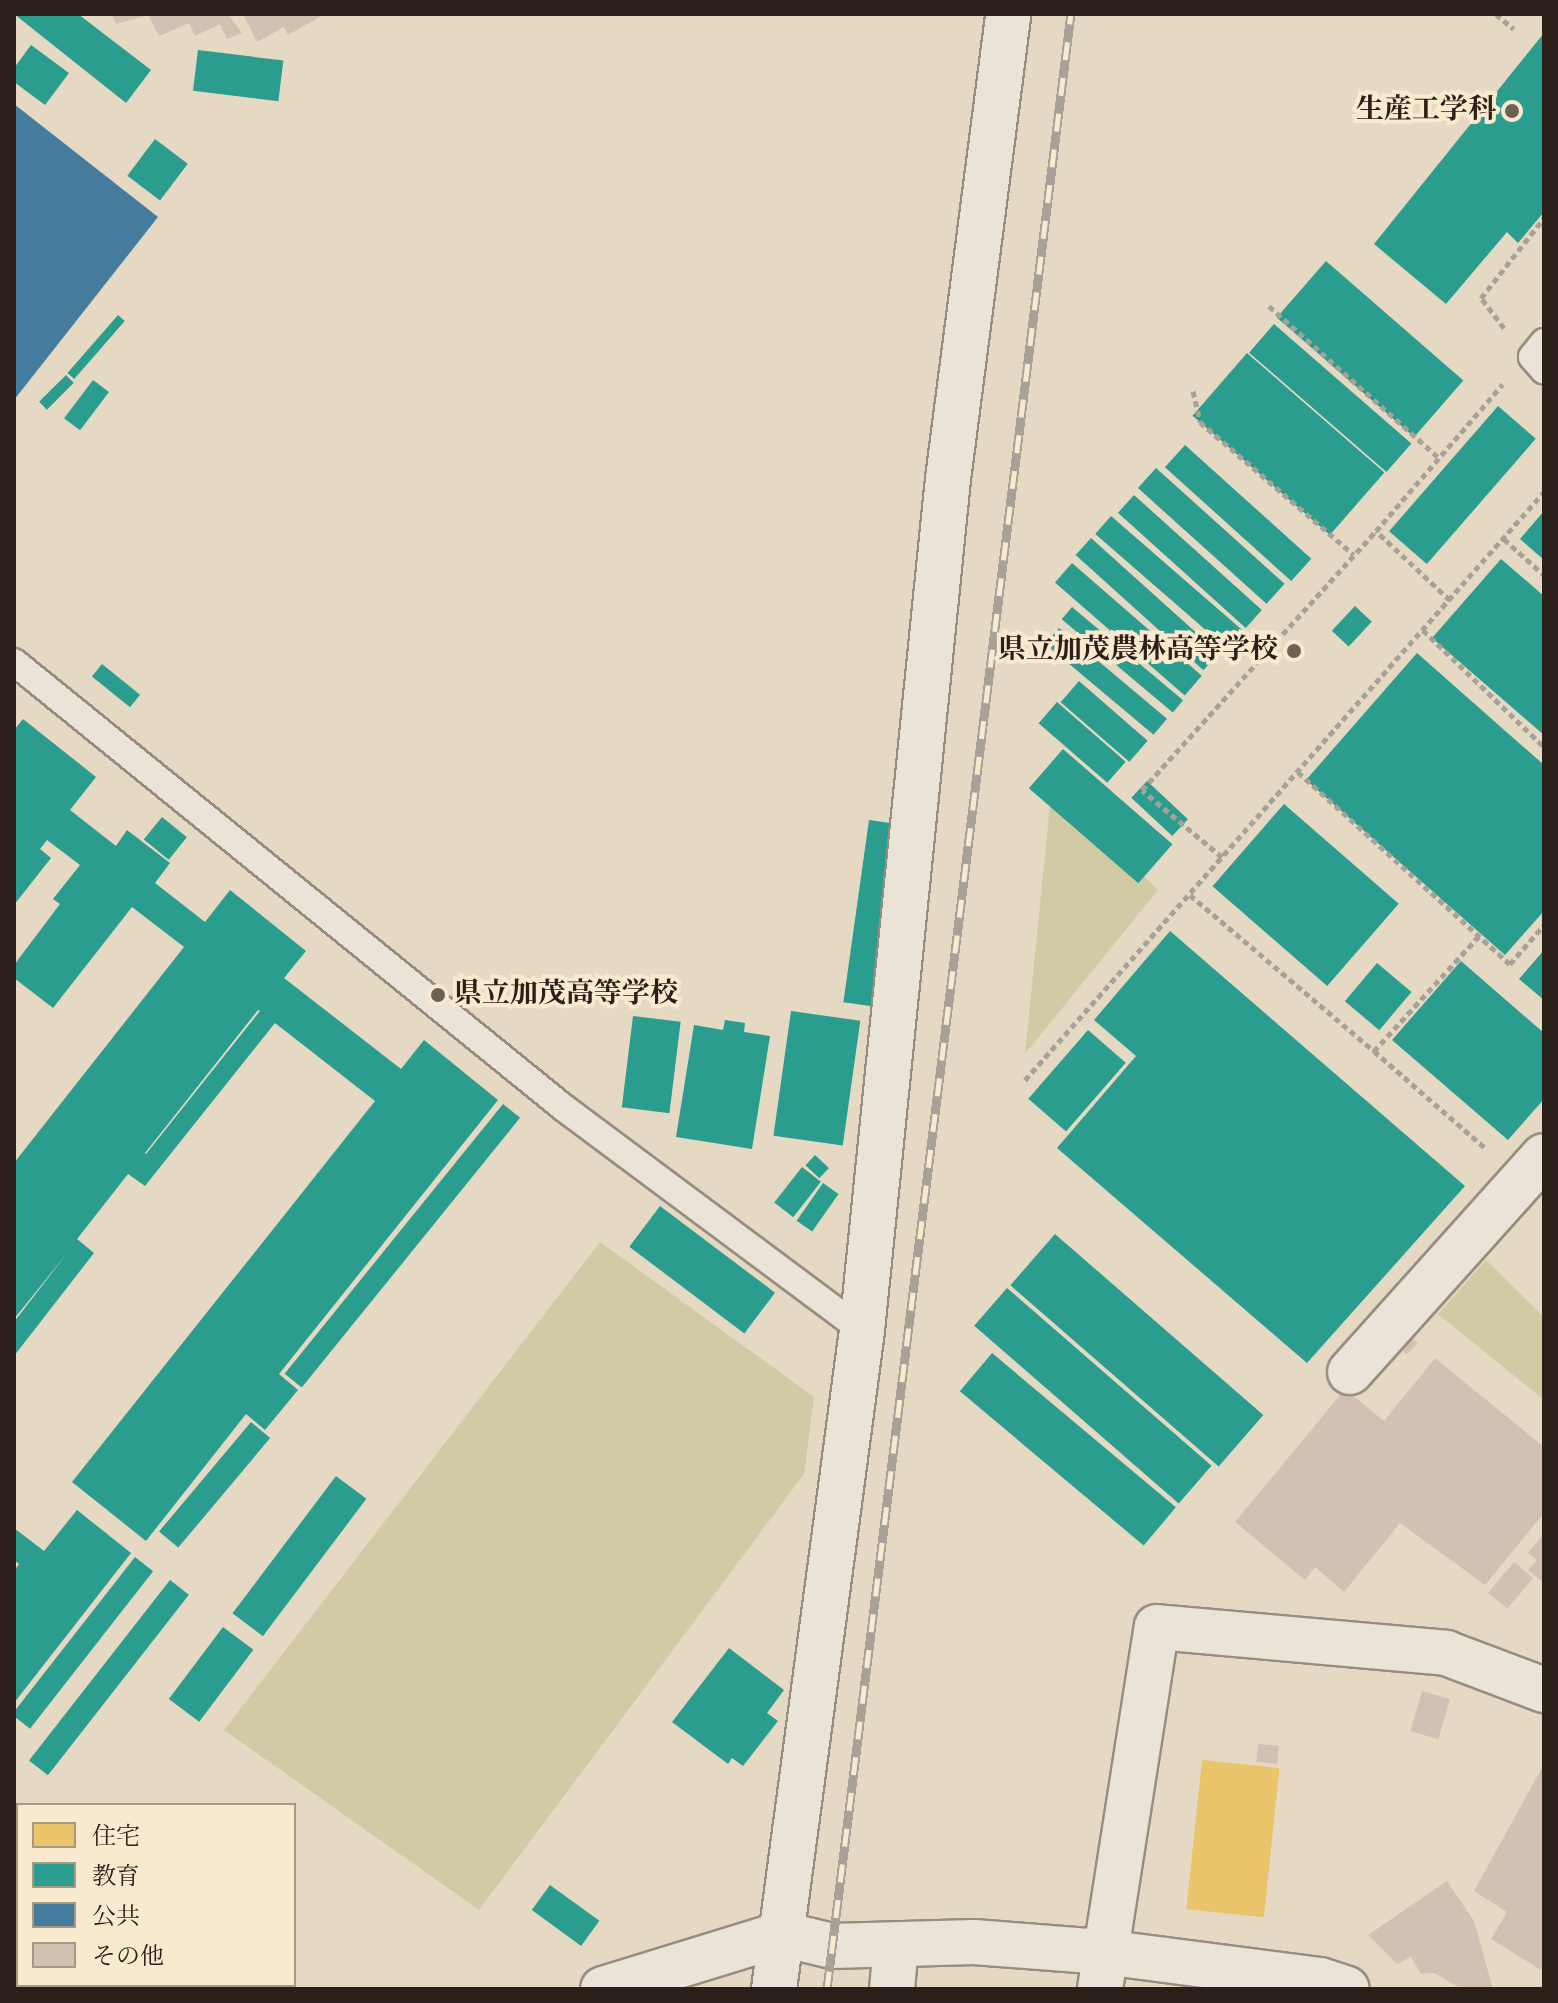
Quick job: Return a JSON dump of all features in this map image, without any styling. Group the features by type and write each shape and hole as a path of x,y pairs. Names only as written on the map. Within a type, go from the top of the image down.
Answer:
{"street":[{"path":"774,1989 862,1330 948,479 1008,14"},
{"path":"1350,1372 1534,1169"},
{"path":"1102,1970 1157,1627 1446,1653 1544,1690"},
{"path":"603,1989 782,1934 832,1946 974,1942 1102,1970 1320,1980 1347,1989"},
{"path":"892,1989 896,1945"}],"lane":[{"path":"1544,342 1532,357 1544,371"},
{"path":"14,662 564,1108 862,1330"}],"path":[{"path":"1496,14 1514,29"},
{"path":"1481,298 1544,218"},
{"path":"1269,306 1439,458"},
{"path":"1222,857 1142,790 1376,531 1507,379"},
{"path":"1193,391 1200,422 1354,555"},
{"path":"1025,1080 1544,492"},
{"path":"1376,531 1450,600"},
{"path":"1504,539 1544,575"},
{"path":"1423,630 1544,747"},
{"path":"1298,772 1510,964 1544,925"},
{"path":"1190,895 1374,1051 1534,1169"},
{"path":"1374,1051 1479,936"}],"shaded area":[{"path":"1052,786 1158,890 1025,1054"},
{"path":"600,1242 814,1397 804,1474 479,1910 224,1730"},
{"path":"1486,1260 1544,1317 1544,1400 1438,1314"}],"building: 住宅":[{"path":"1202,1760 1280,1768 1264,1917 1186,1909"}],"building: 教育":[{"path":"14,14 78,14 151,70 126,103"},
{"name":"生産工学科","path":"1544,33 1544,212 1518,243 1507,232 1446,304 1374,244"},
{"path":"31,45 69,73 45,105 14,82 14,68"},
{"path":"198,50 283,60 278,101 193,91"},
{"path":"155,139 188,164 160,200 127,176"},
{"path":"1326,261 1463,380 1414,437 1277,318"},
{"path":"118,315 125,321 74,379 67,373"},
{"path":"1274,324 1411,443 1386,472 1249,353"},
{"path":"1247,353 1384,472 1330,535 1193,416"},
{"path":"66,375 74,383 47,410 39,402"},
{"path":"93,380 109,392 80,430 64,418"},
{"path":"1498,406 1536,439 1427,564 1389,531"},
{"path":"1185,445 1311,559 1291,581 1165,467"},
{"path":"1156,468 1285,584 1266,604 1138,488"},
{"path":"1134,495 1262,610 1246,628 1118,513"},
{"path":"1544,511 1544,560 1520,539"},
{"path":"1111,516 1242,629 1226,648 1095,534"},
{"path":"1091,538 1219,653 1203,670 1076,555"},
{"path":"1501,559 1544,596 1544,735 1432,638"},
{"path":"1072,563 1202,676 1185,695 1055,583"},
{"path":"1355,606 1372,622 1349,647 1332,631"},
{"path":"1072,607 1183,700 1173,712 1062,619"},
{"path":"1059,628 1167,719 1154,735 1046,644"},
{"path":"1417,653 1544,765 1544,911 1505,955 1306,780"},
{"path":"102,664 140,695 130,707 92,676"},
{"path":"1079,681 1148,741 1129,762 1061,702"},
{"path":"1057,702 1126,762 1107,783 1039,723"},
{"path":"23,719 96,777 70,810 116,846 127,830 170,863 155,883 205,922 230,890 306,951 284,978 401,1069 424,1040 498,1100 279,1374 298,1390 265,1430 246,1414 146,1541 72,1482 375,1101 275,1023 145,1186 128,1174 77,1239 94,1253 14,1356 14,1322 68,1252 14,1319 14,1163 184,947 132,907 53,1008 14,978 14,965 60,904 53,899 80,865 47,840 40,849 51,858 14,905 14,730","holes":["258,1010 260,1011 146,1154"]},
{"path":"1063,749 1172,844 1138,883 1029,788"},
{"path":"1147,781 1188,819 1172,836 1131,798"},
{"path":"1284,804 1399,904 1327,986 1212,886"},
{"path":"162,817 187,837 169,860 144,840"},
{"path":"869,820 903,825 877,1007 843,1002"},
{"path":"1170,931 1465,1186 1307,1363 1057,1148 1136,1056 1094,1020"},
{"path":"1544,950 1544,1000 1519,979"},
{"path":"1461,961 1544,1033 1544,1099 1508,1140 1392,1040"},
{"path":"1377,963 1411,992 1379,1030 1345,1001"},
{"path":"791,1011 860,1021 843,1146 773,1136"},
{"path":"633,1016 681,1022 669,1113 622,1107"},
{"path":"725,1020 745,1023 744,1032 770,1036 752,1149 676,1137 694,1025 723,1030"},
{"path":"1088,1030 1126,1063 1066,1131 1028,1099"},
{"path":"503,1104 520,1118 302,1388 285,1374"},
{"path":"815,1155 829,1168 819,1178 805,1165"},
{"path":"802,1167 821,1182 793,1217 774,1202"},
{"path":"823,1183 839,1194 812,1232 797,1221"},
{"path":"660,1206 775,1293 744,1333 629,1247"},
{"path":"1055,1234 1263,1415 1219,1466 1010,1285"},
{"path":"1007,1288 1212,1466 1179,1504 974,1326"},
{"path":"992,1353 1176,1507 1144,1546 960,1391"},
{"path":"251,1422 270,1438 178,1548 159,1532"},
{"path":"336,1476 366,1499 263,1636 232,1613"},
{"path":"77,1510 131,1553 14,1703 14,1571 19,1564 14,1560 14,1528 44,1551"},
{"path":"135,1557 153,1571 30,1729 14,1716 14,1712"},
{"path":"170,1580 189,1595 48,1775 29,1760"},
{"path":"223,1627 253,1650 199,1722 169,1699"},
{"path":"729,1648 784,1690 767,1713 778,1721 743,1766 732,1758 728,1764 672,1722"},
{"path":"14,1802 16,1833 14,1831"},
{"path":"550,1885 599,1921 581,1946 532,1910"}],"building: 公共":[{"path":"14,104 158,217 14,400"}],"building: その他":[{"path":"111,14 228,14 242,33 227,39 220,24 195,36 189,23 159,36 148,15 116,24"},
{"path":"243,14 325,14 288,35 284,27 257,42"},
{"path":"1406,1332 1418,1343 1407,1355 1395,1344"},
{"path":"1435,1358 1544,1447 1544,1513 1485,1585 1400,1523 1344,1592 1315,1567 1305,1580 1235,1522 1345,1389 1384,1421"},
{"path":"1544,1534 1544,1583 1528,1570 1537,1560 1528,1553"},
{"path":"1514,1562 1533,1578 1507,1609 1488,1593"},
{"path":"1422,1691 1450,1699 1438,1739 1410,1731"},
{"path":"1258,1744 1279,1746 1277,1764 1256,1762"},
{"path":"1544,1764 1544,1965 1541,1970 1491,1939 1507,1912 1474,1891"},
{"path":"1447,1881 1474,1921 1493,1989 1462,1989 1434,1973 1421,1974 1411,1957 1397,1964 1368,1935"}],"railway":[{"path":"827,1989 1071,14"}],"place":[{"name":"生産工学科","path":"1512,111"},
{"name":"県立加茂農林高等学校","path":"1294,651"},
{"name":"県立加茂高等学校","path":"438,995"}]}
